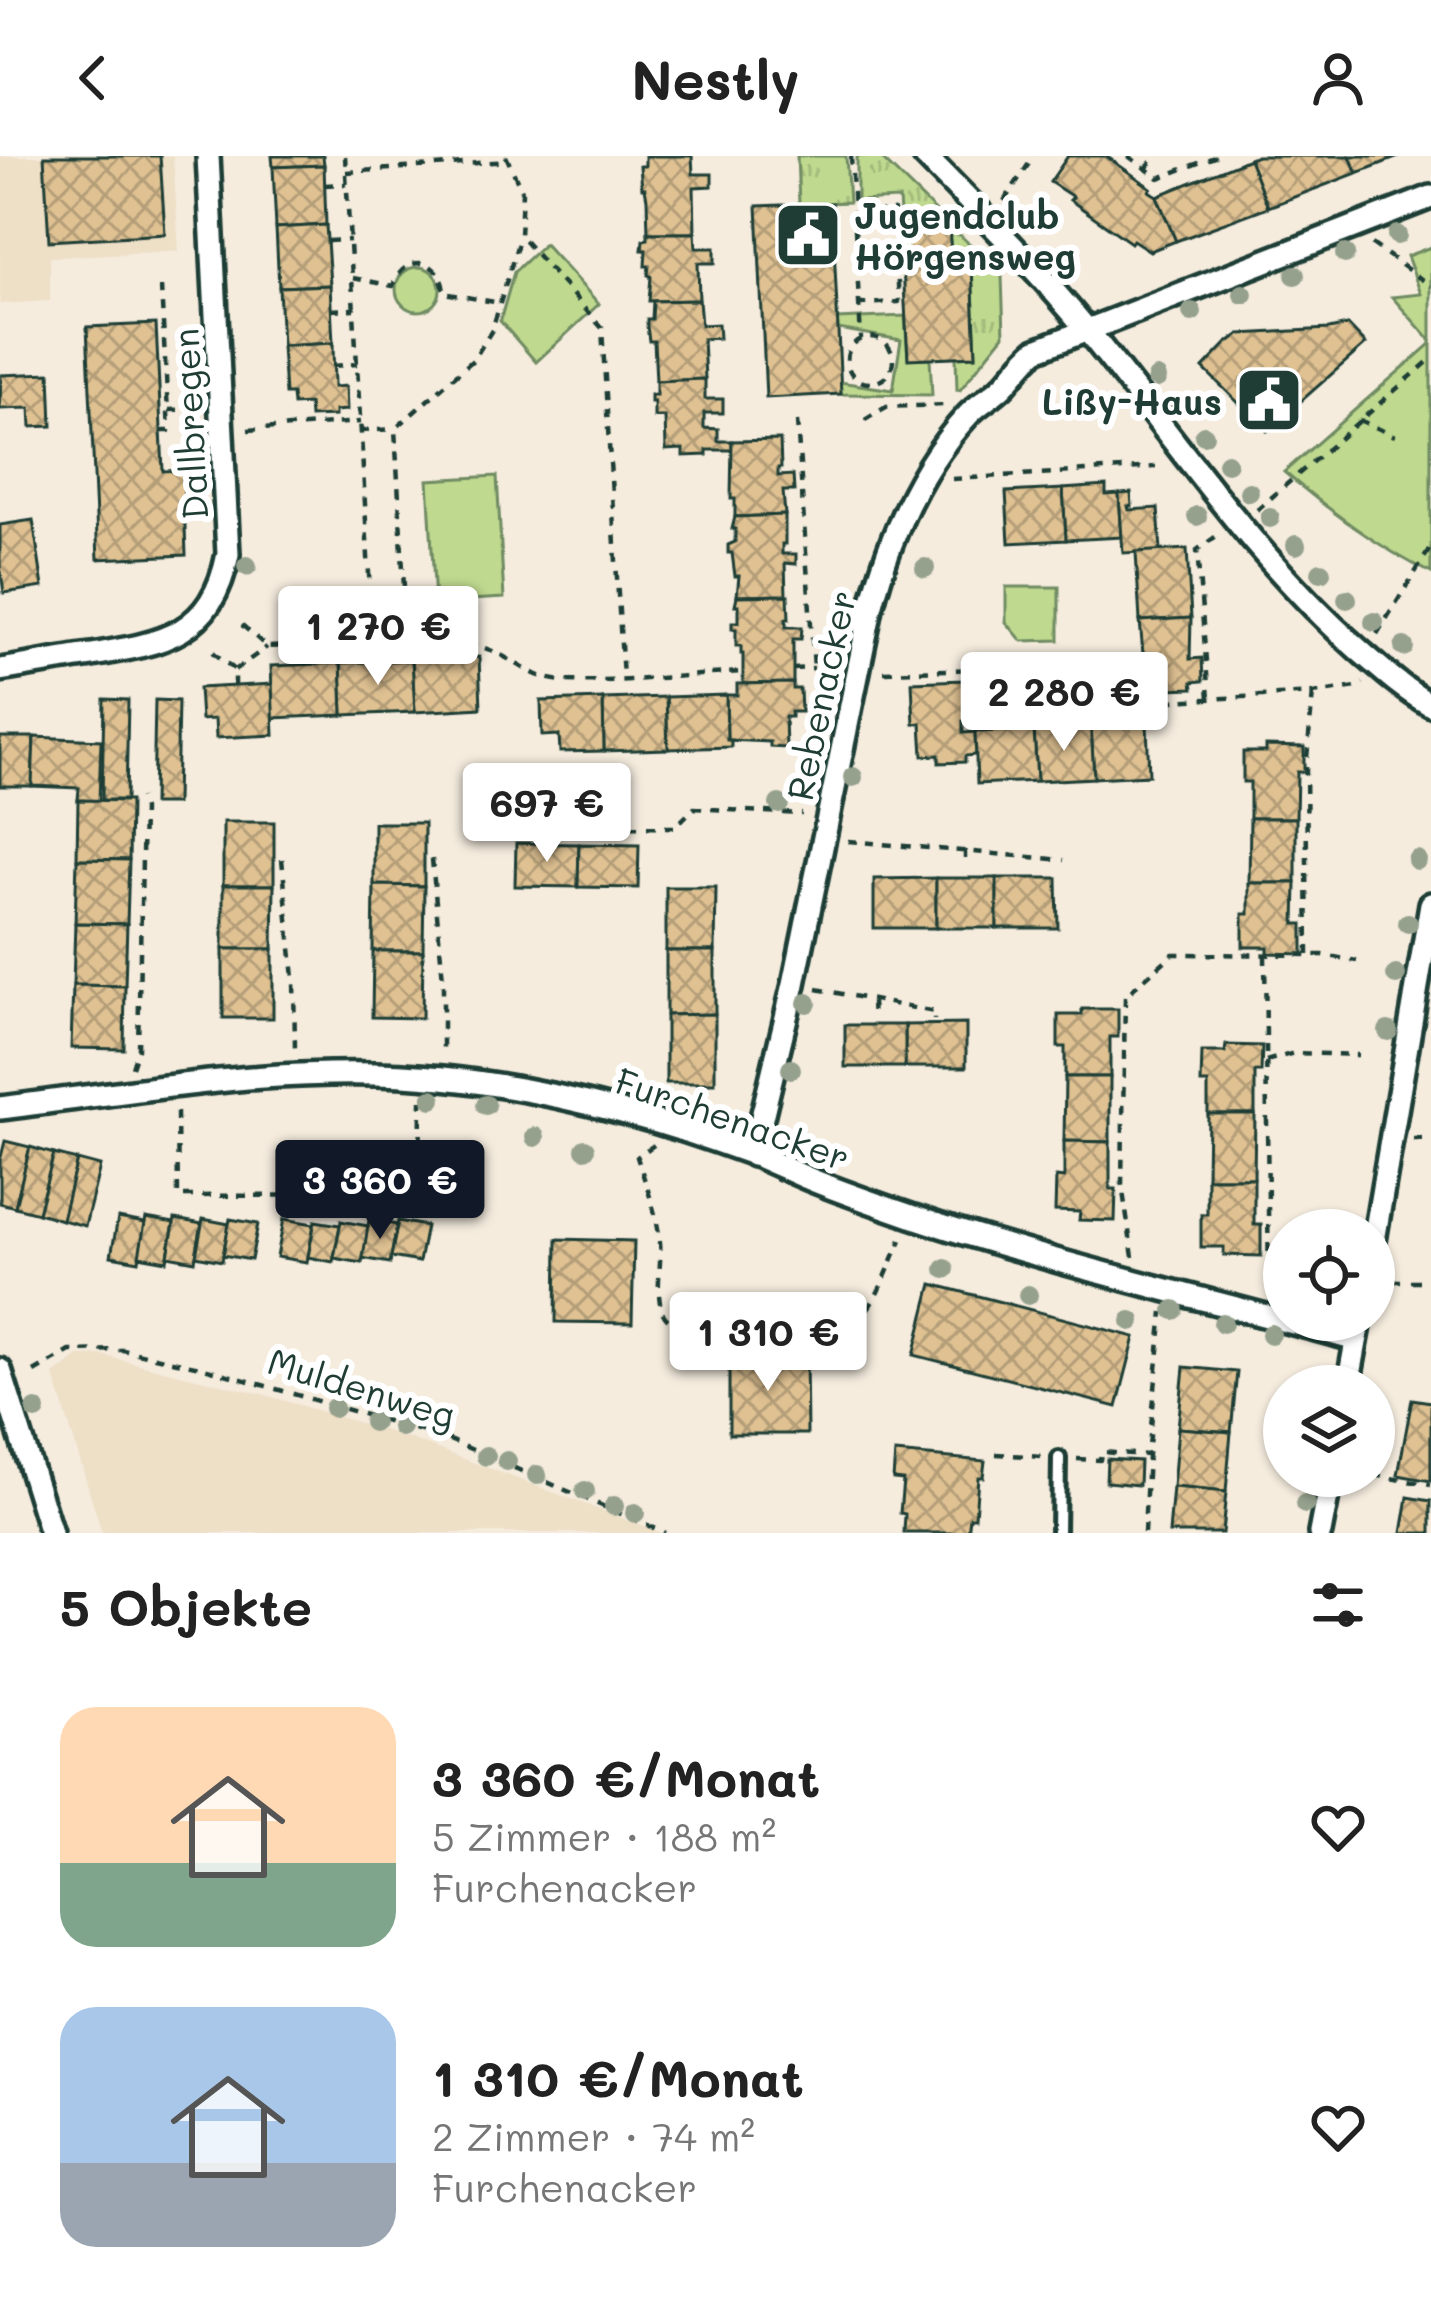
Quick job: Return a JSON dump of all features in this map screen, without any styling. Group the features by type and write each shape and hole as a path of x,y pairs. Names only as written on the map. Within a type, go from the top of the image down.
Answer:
{"street":[{"name":"Dallbregen","path":"0,670 167,639 204,611 224,577 228,554 208,156"},
{"path":"925,156 1086,328 1238,524 1330,624 1431,705"},
{"name":"Rebenacker","path":"753,1154 794,985 881,568 922,478 969,413 1004,386 1017,365 1036,350 1431,197"},
{"path":"1379,1209 1431,904"},
{"name":"Furchenacker","path":"0,1108 295,1075 432,1077 577,1100 679,1128 913,1216 1263,1314"},
{"path":"2,1382 50,1533"},
{"path":"1320,1533 1326,1497"}],"lane":[{"path":"1058,1533 1059,1458"}],"path":[{"path":"345,156 374,662"},
{"path":"851,156 861,338"},
{"path":"990,222 1034,156"},
{"path":"1128,156 1159,178 1216,156"},
{"path":"1146,169 1155,156"},
{"path":"346,172 507,158 522,191 520,236 492,330 474,359 395,429 361,431"},
{"path":"325,185 346,184"},
{"path":"854,213 894,211 899,302 859,304"},
{"path":"1351,228 1431,286"},
{"path":"520,236 602,328 623,678"},
{"path":"328,241 350,240"},
{"path":"352,278 393,286 401,270 422,264 438,272 444,293 500,303"},
{"path":"161,286 169,431 161,431"},
{"path":"331,310 353,309"},
{"path":"861,338 882,339 891,350 890,371 880,380 866,382 849,369 850,348 861,338"},
{"path":"1208,698 1197,550 1238,524 1431,359"},
{"path":"333,366 357,364"},
{"path":"865,420 886,406 953,407"},
{"path":"168,410 205,408"},
{"path":"1359,420 1395,436"},
{"path":"797,421 814,668"},
{"path":"248,430 360,422"},
{"path":"395,429 407,640"},
{"path":"941,480 1156,466"},
{"path":"350,476 363,476"},
{"path":"355,547 366,546"},
{"path":"1377,634 1431,547"},
{"path":"242,625 267,647"},
{"path":"235,670 267,647 407,640 482,647 530,674 566,681 743,672"},
{"path":"442,641 442,658"},
{"path":"304,645 306,664"},
{"path":"213,652 235,670"},
{"path":"793,669 979,669 981,712 1313,693 1357,687 1382,670"},
{"path":"235,670 235,686"},
{"path":"1308,955 1306,769 1313,693"},
{"path":"130,1073 138,1049 140,798"},
{"path":"539,828 675,826 694,808 829,815"},
{"path":"824,840 1064,860"},
{"path":"965,850 965,866"},
{"path":"1025,856 1026,866"},
{"path":"282,859 294,978 295,1075"},
{"path":"176,1086 178,1196 420,1195 443,980 432,859"},
{"path":"1136,1281 1122,1185 1125,996 1173,954 1308,955 1357,961"},
{"path":"1264,955 1268,1209"},
{"path":"794,985 934,1012 934,1020"},
{"path":"872,1002 873,1019"},
{"path":"1266,1061 1294,1053 1358,1055"},
{"path":"679,1128 637,1157 658,1230 660,1304 663,1316 672,1324 810,1328 848,1324 869,1306 913,1216"},
{"path":"1395,1281 1431,1281"},
{"path":"1144,1533 1166,1289"},
{"name":"Muldenweg","path":"34,1372 70,1351 123,1350 204,1368 445,1438 665,1533"},
{"path":"1395,1479 1431,1485"}],"shaded area":[{"path":"0,156 173,156 179,251 50,257 50,301 0,304"},
{"path":"101,1355 262,1394 400,1435 662,1533 102,1533 54,1375 78,1356"}],"green space":[{"path":"797,156 846,156 849,202 799,204"},
{"path":"857,156 879,156 1002,276 1004,335 960,390 956,357 976,355 972,267 952,268 949,228 901,230 899,199 857,201"},
{"path":"544,244 599,304 536,362 500,321 514,272"},
{"path":"1431,247 1431,341 1392,297 1421,294 1407,256"},
{"path":"418,267 434,273 440,289 434,305 418,311 402,305 396,289 402,273"},
{"path":"905,316 908,358 930,358 932,395 841,394 840,382 893,390 901,340 838,329 837,319"},
{"path":"1431,343 1431,573 1354,527 1284,472"},
{"path":"497,476 504,598 435,602 428,480"},
{"path":"1006,587 1059,587 1059,640 1022,641 1006,622"}],"building":[{"path":"44,156 160,156 165,234 49,241"},
{"path":"272,156 323,156 324,165 273,167"},
{"path":"645,156 692,156 693,174 712,174 712,186 694,187 695,233 648,233 640,166 645,166"},
{"path":"1068,156 1106,156 1151,188 1176,241 1150,251 1070,200 1073,197 1050,182"},
{"path":"1350,156 1357,173 1268,207 1249,159"},
{"path":"1350,156 1401,156 1357,173"},
{"path":"1249,159 1268,207 1176,241 1157,196"},
{"path":"324,165 326,225 276,228 273,167"},
{"path":"832,203 841,394 766,398 757,206"},
{"path":"326,225 330,285 279,287 276,228"},
{"path":"949,228 952,268 972,267 976,356 908,359 901,230"},
{"path":"648,233 695,233 696,248 715,248 715,263 698,263 699,300 649,301 651,276 645,266 646,250 642,250"},
{"path":"330,285 333,343 282,346 279,287"},
{"path":"699,300 701,325 718,324 719,338 703,339 705,379 656,381 654,341 649,341 647,326 653,301"},
{"path":"156,324 163,471 183,470 186,555 98,559 87,327"},
{"name":"Lißy-Haus","path":"1348,325 1366,344 1267,431 1203,368 1240,334"},
{"path":"333,343 334,387 346,386 347,410 335,411 335,416 310,417 309,404 293,405 292,394 285,394 282,346"},
{"path":"50,373 52,426 31,427 30,408 0,409 1,375"},
{"path":"705,379 705,399 723,399 723,413 704,413 704,428 718,429 718,441 732,441 732,450 683,456 683,449 666,450 665,417 654,417 651,402 656,381"},
{"path":"780,440 778,476 793,475 794,491 783,491 785,515 735,517 732,441"},
{"path":"1106,486 1106,495 1119,494 1122,537 1066,540 1063,489"},
{"path":"1063,489 1066,540 1009,543 1006,492"},
{"path":"1131,493 1129,510 1158,508 1161,551 1123,553 1119,494"},
{"path":"785,515 782,554 796,554 796,564 785,563 786,595 737,596 739,576 735,576 732,553 728,553 728,545 735,542 735,517"},
{"path":"33,520 43,587 4,593 0,525"},
{"path":"1187,549 1191,618 1140,621 1136,552"},
{"path":"788,595 786,627 802,627 801,639 793,639 793,683 743,684 743,654 741,646 736,646 736,629 732,629 732,622 739,622 737,596"},
{"path":"1191,618 1190,659 1202,658 1203,681 1192,682 1193,688 1166,689 1166,676 1150,676 1149,665 1144,665 1140,621"},
{"path":"479,657 481,708 415,712 412,660"},
{"path":"412,660 415,712 343,715 341,663"},
{"path":"341,663 343,715 273,718 271,666"},
{"path":"964,680 963,733 975,732 976,755 965,756 965,762 939,763 939,755 923,756 921,723 914,724 912,682"},
{"path":"793,683 793,689 800,689 801,712 785,717 786,748 770,747 770,742 727,740 726,695 737,695 737,684"},
{"path":"272,684 274,735 216,738 215,719 201,720 199,688"},
{"path":"726,695 731,747 668,749 666,697"},
{"path":"666,697 668,749 604,751 603,699"},
{"path":"104,699 128,700 126,800 102,800"},
{"path":"603,699 604,751 560,752 559,735 542,736 541,701"},
{"path":"155,700 178,701 176,804 153,804"},
{"path":"1147,724 1149,775 1094,778 1091,726"},
{"path":"1091,726 1094,778 1037,781 1034,730"},
{"path":"1034,730 1037,781 977,784 975,732"},
{"path":"0,737 34,737 32,786 0,786"},
{"path":"34,737 101,740 99,801 78,800 79,788 32,786"},
{"path":"1266,746 1304,747 1304,772 1297,772 1296,818 1250,818 1250,782 1243,782 1243,752 1266,752"},
{"path":"78,800 130,801 129,860 77,859"},
{"path":"1250,818 1296,818 1296,883 1249,883"},
{"path":"223,822 274,822 274,885 223,885"},
{"path":"374,823 424,823 424,886 374,885"},
{"path":"516,843 579,844 578,887 515,886"},
{"path":"579,844 639,845 638,888 578,887"},
{"path":"77,859 129,860 127,924 75,923"},
{"path":"936,878 936,928 874,928 874,879"},
{"path":"936,878 997,878 997,928 936,928"},
{"path":"997,878 1057,878 1058,928 997,928"},
{"path":"1249,883 1296,883 1295,924 1303,924 1303,954 1243,947"},
{"path":"223,885 274,885 273,949 223,949"},
{"path":"374,885 424,886 423,951 373,951"},
{"path":"666,887 716,887 715,951 666,951"},
{"path":"75,923 127,924 125,986 73,985"},
{"path":"223,949 273,949 273,1018 223,1018"},
{"path":"373,951 423,951 422,1018 372,1017"},
{"path":"666,951 715,951 715,1014 666,1015"},
{"path":"73,985 125,986 124,1049 71,1048"},
{"path":"1082,1009 1118,1009 1118,1037 1110,1037 1110,1077 1065,1077 1058,1015 1082,1015"},
{"path":"715,1014 715,1083 666,1083 666,1015"},
{"path":"966,1024 966,1067 905,1067 905,1025"},
{"path":"845,1025 905,1025 905,1067 845,1067"},
{"path":"1226,1045 1262,1046 1261,1072 1255,1072 1255,1114 1208,1114 1208,1083 1201,1083 1202,1052 1225,1052"},
{"path":"1065,1077 1110,1077 1110,1142 1064,1141"},
{"path":"1208,1114 1255,1114 1254,1178 1207,1178"},
{"path":"5,1141 30,1147 15,1207 0,1203"},
{"path":"1064,1141 1110,1142 1115,1221 1079,1220 1080,1212 1055,1211 1056,1177 1064,1178"},
{"path":"30,1147 54,1154 38,1213 15,1207"},
{"path":"54,1154 77,1160 62,1220 38,1213"},
{"path":"77,1160 100,1166 85,1226 62,1220"},
{"path":"1207,1178 1254,1178 1254,1225 1261,1225 1261,1256 1224,1255 1224,1247 1201,1247"},
{"path":"118,1218 145,1223 139,1261 111,1256"},
{"path":"146,1218 174,1223 167,1261 139,1256"},
{"path":"175,1219 202,1224 195,1261 168,1256"},
{"path":"203,1219 229,1224 222,1261 196,1256"},
{"path":"230,1219 258,1224 251,1260 223,1255"},
{"path":"284,1219 314,1224 307,1262 277,1257"},
{"path":"369,1220 397,1225 390,1263 362,1258"},
{"path":"315,1221 340,1225 333,1262 308,1257"},
{"path":"341,1221 368,1226 362,1263 334,1258"},
{"path":"398,1221 426,1226 419,1262 391,1257"},
{"path":"557,1239 634,1241 632,1323 556,1322"},
{"path":"932,1284 1135,1337 1117,1407 914,1355"},
{"path":"729,1353 806,1353 807,1434 729,1434"},
{"path":"1184,1367 1237,1372 1231,1432 1178,1428"},
{"path":"1412,1399 1431,1402 1431,1481 1398,1475"},
{"path":"1178,1428 1231,1432 1226,1492 1173,1487"},
{"path":"895,1453 985,1461 968,1533 904,1533 905,1514 900,1513 903,1480 893,1479"},
{"path":"1107,1459 1140,1461 1139,1485 1106,1482"},
{"path":"1173,1487 1226,1492 1222,1533 1169,1533"},
{"path":"1408,1497 1431,1501 1431,1533 1402,1533"}],"place":[{"name":"Jugendclub Hörgensweg","path":"808,235"},
{"name":"Lißy-Haus","path":"1269,400"}]}
